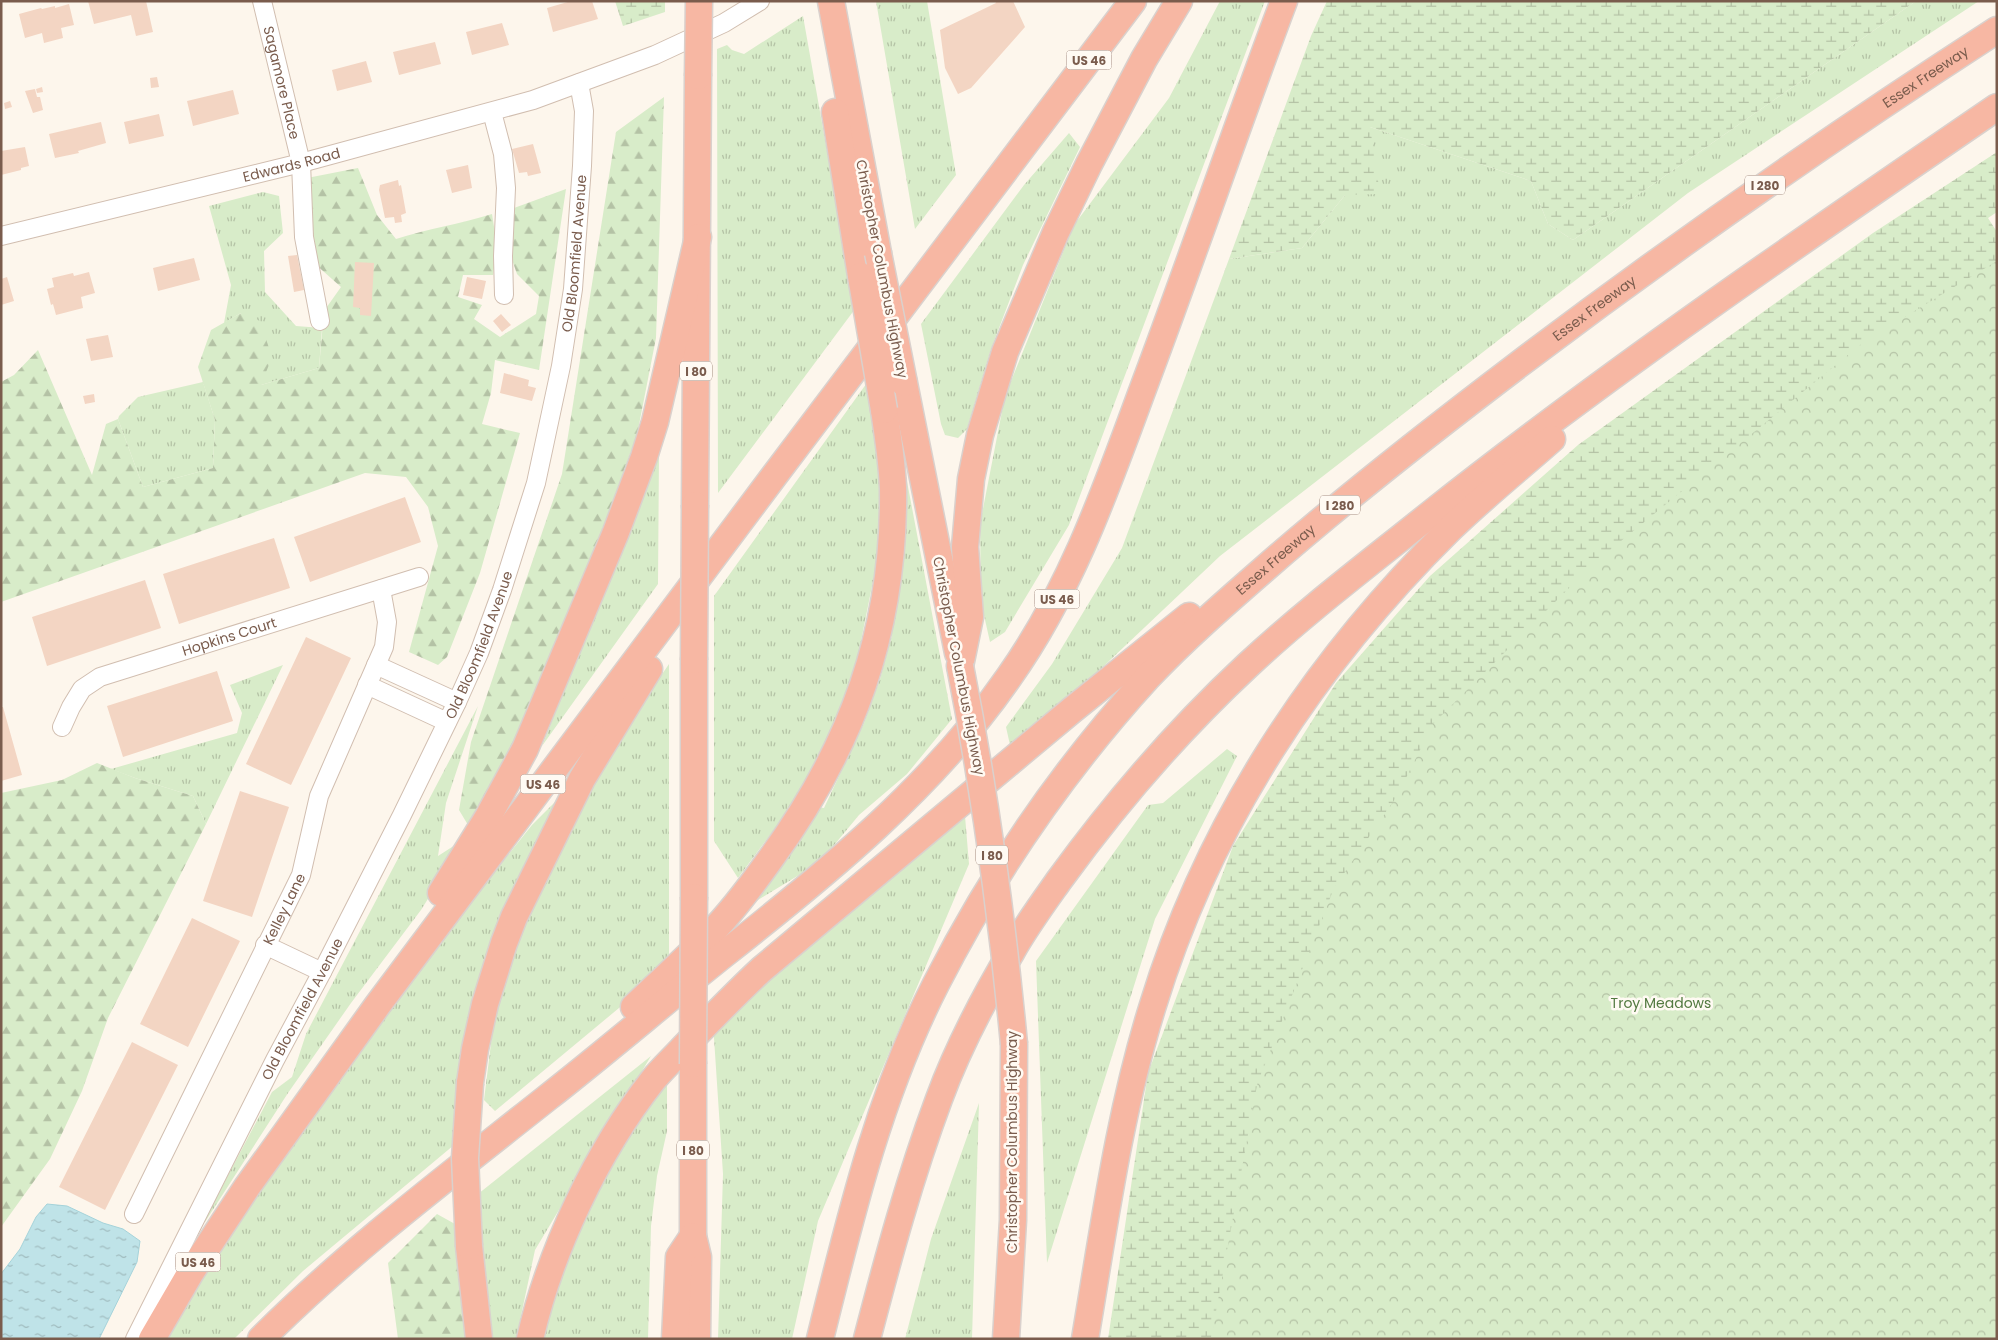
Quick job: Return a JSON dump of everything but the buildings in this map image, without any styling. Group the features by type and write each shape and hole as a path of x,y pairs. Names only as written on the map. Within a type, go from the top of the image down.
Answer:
{"highway":[{"name":"I 80","path":"697,1339 698,1257 693,1236 693,1064 699,1"},
{"name":"Christopher Columbus Highway","path":"831,1 878,253 982,780 992,848 1014,1044 1013,1220 1006,1339"},
{"name":"US 46","path":"152,1339 191,1272 302,1108 429,935 1133,1"},
{"path":"960,666 970,617 965,547 971,479 980,435 1005,352 1045,258 1089,164 1144,59 1179,1"},
{"name":"US 46","path":"261,1339 343,1263 762,924 891,813 958,744 1016,668 1057,599 1100,506 1284,1"},
{"name":"Essex Freeway","path":"820,1339 853,1206 876,1134 904,1057 935,985 986,892 1053,792 1112,718 1151,674 1212,614 1302,536 1472,400 1620,288 1804,158 1997,30"},
{"path":"609,1049 615,1024 710,934 760,873 801,815 824,776 847,728 861,694 877,640 889,564 893,488 891,454 834,114 845,75"},
{"path":"867,1339 906,1199 940,1096 960,1049 984,1002 1035,914 1118,803 1192,719 1249,664 1321,601 1501,458 1832,220 1997,107"},
{"path":"429,935 430,911 488,817 524,750 619,524 655,422 698,237"},
{"path":"1085,1339 1118,1150 1134,1075 1153,1005 1173,945 1198,883 1233,813 1273,744 1311,689 1345,644 1383,600 1449,530 1484,497 1572,422 1649,350"},
{"path":"530,1339 552,1266 598,1163 628,1115 654,1079 762,969 1072,710 1187,616 1212,614"},
{"path":"479,1339 469,1246 464,1158 470,1082 485,1004 514,917 582,779 652,664 657,632"},
{"path":"675,1339 679,1257 693,1236"}],"street":[{"name":"Sagamore Place","path":"262,1 301,163 304,237 320,321"},
{"path":"579,83 655,55 724,23 760,1"},
{"name":"Edwards Road","path":"1,236 301,163 492,112 579,83"},
{"name":"Old Bloomfield Avenue","path":"135,1339 274,1060 322,972 457,702 482,644 524,525 546,440 561,366 573,288 582,166 584,110 579,83"},
{"path":"492,112 503,154 506,188 503,256 504,295"},
{"name":"Hopkins Court","path":"62,727 82,689 100,677 419,577"},
{"name":"Kelley Lane","path":"134,1214 301,874 319,796 384,647 387,633 386,612 381,589"},
{"path":"376,665 457,702"},
{"path":"367,685 447,722"},
{"path":"265,945 322,972"}],"green space":[{"path":"615,1 665,1 665,12 623,26"},
{"path":"876,1 927,1 956,175 915,229"},
{"path":"1220,1 1265,1 1069,525 1005,632 990,642 981,602 980,524 1005,396 1074,225 1169,98"},
{"path":"1327,1 1916,1 1573,240 1548,224 1531,181 1370,127 1380,194 1345,195 1302,248 1229,259 1311,36"},
{"path":"1916,1 1979,1 1688,193 1220,556 1088,681 1010,745 1006,727 1052,664 1122,548 1229,259 1302,248 1345,195 1370,127 1531,181 1548,224 1573,240"},
{"path":"803,16 855,309 718,493 717,49 727,45 732,50 744,54"},
{"path":"664,97 656,338 637,435 599,538 515,740 468,825 459,810 471,742 562,474 616,132"},
{"path":"1069,133 1080,147 1023,265 991,349 967,429 958,438 945,435 941,424 921,324 1024,185"},
{"name":"Troy Meadows","path":"1997,152 1997,212 1988,218 1997,232 1997,1339 1108,1339 1148,1073 1233,846 1336,683 1430,576 1578,445 1873,233"},
{"path":"358,168 377,215 396,239 492,214 497,246 493,275 463,275 458,297 482,305 474,319 500,337 536,314 539,296 517,274 509,251 514,208 566,189 539,370 495,360 491,393 482,424 520,433 480,573 447,657 438,665 409,652 438,546 428,507 406,477 365,473 1,602 1,382 14,375 38,350 92,475 106,424 118,419 143,487 213,468 215,420 198,367 211,330 241,313 260,321 272,357 261,385 319,368 324,311 341,287 305,255 307,178"},
{"path":"263,192 279,196 283,233 264,251 265,292 296,326 322,328 319,368 261,385 241,313 224,323 231,285 209,206"},
{"name":"Troy Meadows","path":"1997,261 1997,1339 1211,1339 1257,1085 1334,888 1397,796 1433,724 1593,564 1865,341"},
{"path":"869,380 880,467 880,514 877,561 857,661 829,737 790,808 738,878 714,841 714,596"},
{"path":"203,382 215,420 213,468 143,487 118,419 119,416 138,397"},
{"path":"659,453 658,584 542,746"},
{"path":"902,455 952,719 907,774 859,815 835,844 809,869 753,903 817,807 824,808 864,723 880,679 892,635 887,633"},
{"path":"669,664 669,960 619,1008 495,1111 484,1100 494,1019 525,914 618,739"},
{"path":"283,665 206,824 193,796 111,769 237,733 242,713 230,685"},
{"path":"478,706 446,803 438,856 466,838 421,910 351,1003 288,1093 205,1222 272,1092 292,1077 306,1034"},
{"path":"1227,749 1237,756 1155,919 1047,1263 1036,961 1148,805 1163,803"},
{"path":"97,763 135,778 193,796 206,824 108,1018 82,1091 50,1159 1,1227 1,793 62,780"},
{"path":"555,802 557,804 454,1145 303,1271 234,1339 165,1339 218,1251 295,1138 471,901 532,825"},
{"path":"965,816 969,864 818,1221 792,1339 718,1339 723,1174 713,1023"},
{"path":"651,1056 535,1250 516,1339 490,1339 478,1194"},
{"path":"667,1079 667,1131 657,1176 651,1226 648,1339 539,1339 559,1273 617,1147"},
{"path":"979,1103 972,1339 905,1339 931,1239"},
{"path":"437,1214 455,1224 468,1339 398,1339 388,1263"}],"water":[{"path":"47,1204 67,1206 103,1223 123,1229 140,1241 137,1262 99,1339 1,1339 1,1274 20,1249 36,1217"}]}
